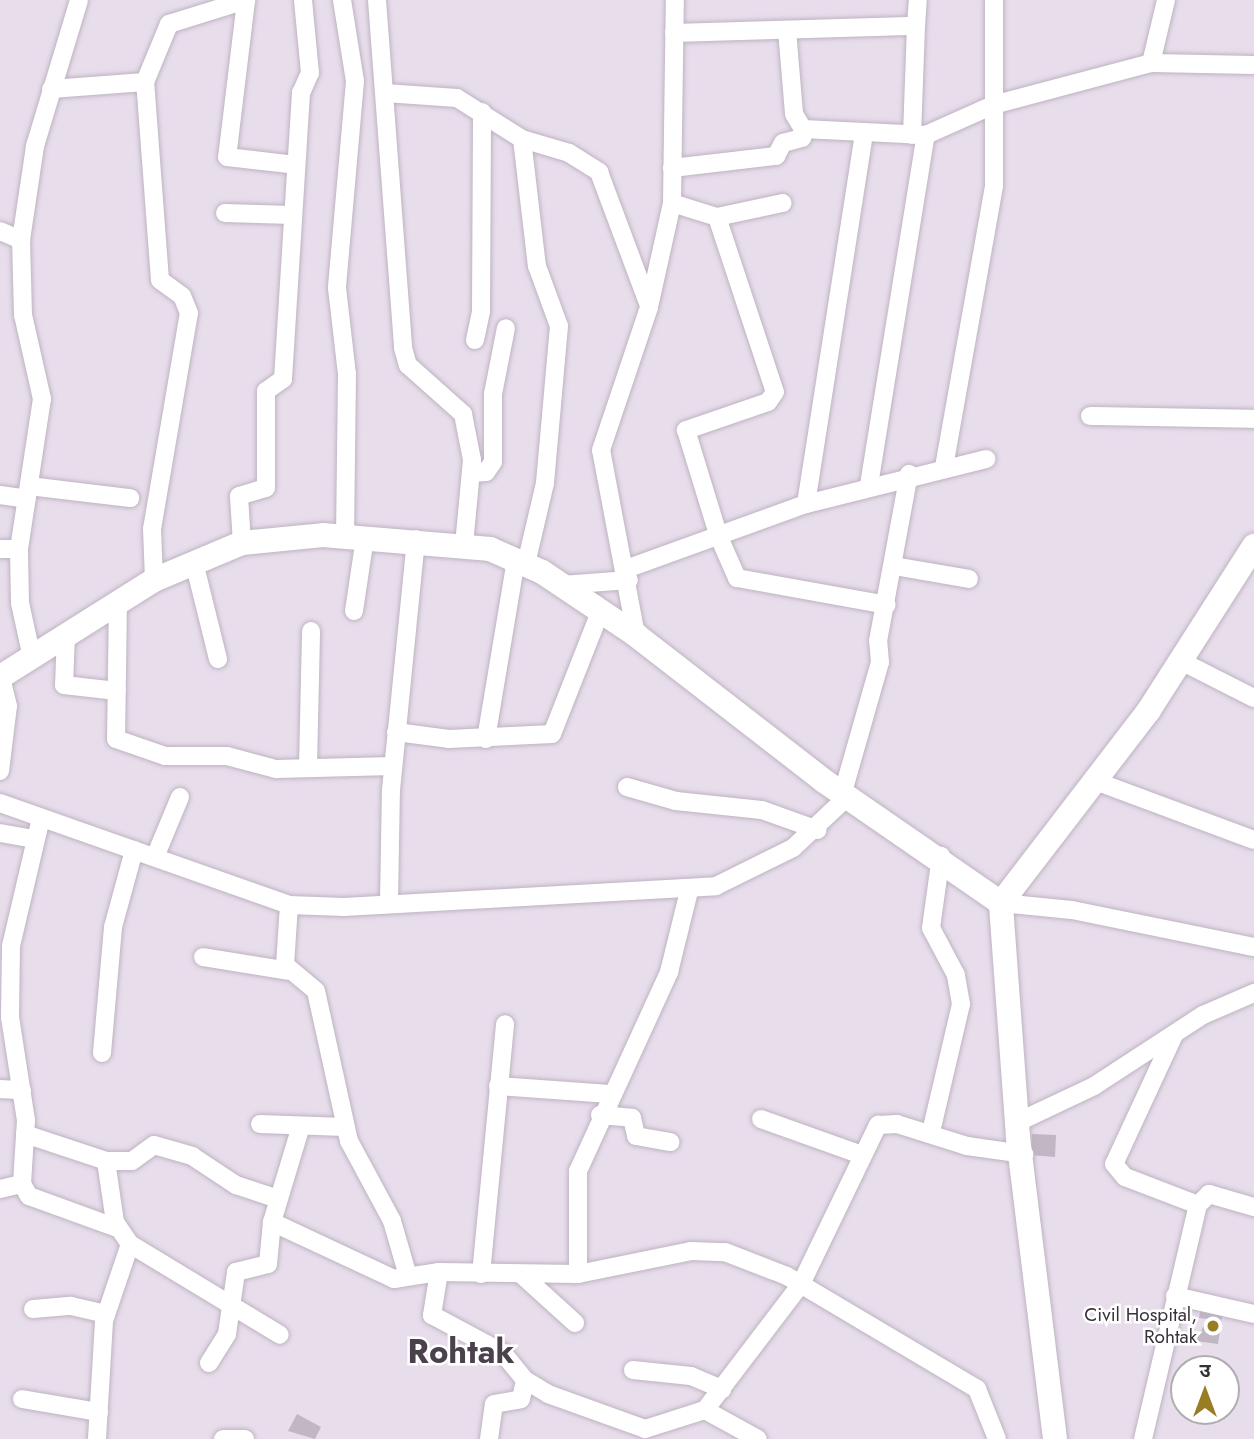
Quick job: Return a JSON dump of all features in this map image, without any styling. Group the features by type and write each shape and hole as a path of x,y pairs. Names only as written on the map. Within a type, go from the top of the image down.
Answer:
{"street":[{"path":"32,658 20,603 19,549 42,400 23,315 21,240 51,89 79,0"},
{"path":"154,580 152,529 188,313 182,296 160,280 145,82 169,24 246,0 227,157 296,165"},
{"path":"242,543 239,496 266,488 266,391 283,379 301,93 310,73 303,0"},
{"path":"342,0 355,81 337,288 347,374 355,536 354,611"},
{"path":"377,0 405,356 463,414 472,473 464,544"},
{"path":"636,635 628,575 603,486 601,450 649,307 672,203 675,0"},
{"path":"869,485 919,135 916,26 918,0"},
{"path":"944,467 994,185 994,0"},
{"path":"1151,62 1166,0"},
{"path":"674,33 916,26"},
{"path":"672,169 776,156 783,143 802,138 803,130 794,114 786,30"},
{"path":"803,130 864,135 919,135 993,105 1151,62 1254,65"},
{"path":"51,89 145,82"},
{"path":"385,93 444,93 482,111 522,139 569,153 599,172 649,307"},
{"path":"475,340 481,311 482,111"},
{"path":"806,504 864,135"},
{"path":"486,739 521,562 545,483 559,326 537,266 522,139"},
{"path":"672,203 717,217 783,203"},
{"path":"225,213 292,215"},
{"path":"717,217 775,393 768,402 692,423 686,430 719,537 737,578 887,605"},
{"path":"0,231 21,240"},
{"path":"472,473 486,472 493,462 493,394 506,328"},
{"path":"1090,416 1254,419"},
{"path":"562,585 628,575 806,504 909,474 986,459"},
{"path":"0,803 289,905 689,891 751,870 818,830 846,793 880,662 909,474"},
{"path":"0,495 28,493 130,498"},
{"path":"0,771 8,706 0,677 118,600 154,580 242,543 355,536 464,544 521,562 562,585 636,635 846,793 941,856 1001,904 1072,910 1254,947"},
{"path":"389,901 393,766 416,539"},
{"path":"1041,1439 1001,904 1097,782 1181,661 1254,546"},
{"path":"0,549 19,549"},
{"path":"194,562 218,659"},
{"path":"894,566 969,579"},
{"path":"118,600 114,734 120,741 165,756 226,756 276,769 308,766 393,766"},
{"path":"396,732 486,739 552,734 600,612"},
{"path":"308,766 311,631"},
{"path":"66,634 64,685 117,691"},
{"path":"1181,661 1254,698"},
{"path":"1097,782 1254,840"},
{"path":"627,787 676,801 762,810 818,830"},
{"path":"155,857 180,797"},
{"path":"41,818 11,946 10,1017 22,1090 25,1134 22,1184 29,1196 117,1228"},
{"path":"0,834 35,839"},
{"path":"102,1053 113,927 134,850"},
{"path":"931,1132 961,1004 956,975 931,929 941,856"},
{"path":"578,1274 578,1171 600,1115 669,972 689,891"},
{"path":"289,905 284,959 289,971"},
{"path":"204,957 289,971 316,991 345,1127 392,1221 408,1276"},
{"path":"439,1272 432,1315 503,1353 525,1380 625,1427 667,1426 705,1410 801,1284 859,1153 886,1122 931,1132 1018,1142 1094,1086 1174,1035 1254,993"},
{"path":"481,1274 505,1024"},
{"path":"1174,1035 1114,1164 1125,1177 1198,1205"},
{"path":"498,1086 610,1094"},
{"path":"0,1088 22,1090"},
{"path":"600,1115 632,1118 636,1136 670,1142"},
{"path":"761,1119 859,1153"},
{"path":"260,1124 345,1127"},
{"path":"209,1363 234,1309 236,1272 266,1267 272,1222 301,1126"},
{"path":"25,1134 106,1161 132,1161 153,1144 192,1156 236,1185 278,1199"},
{"path":"1018,1142 1055,1439"},
{"path":"106,1161 117,1228 130,1244 280,1335"},
{"path":"0,1189 22,1184"},
{"path":"1143,1439 1198,1205 1209,1195 1254,1207"},
{"path":"272,1222 371,1273 408,1276 439,1272 578,1274 709,1249 801,1284 977,1389 997,1439"},
{"path":"97,1439 106,1314 130,1244"},
{"path":"521,1274 575,1323"},
{"path":"1175,1296 1254,1314"},
{"path":"33,1309 71,1306 106,1314"},
{"path":"633,1370 691,1376 722,1389"},
{"path":"489,1439 494,1404 521,1399 525,1380"},
{"path":"22,1399 99,1412"},
{"path":"705,1410 758,1439"},
{"path":"223,1439 245,1439"}],"building":[{"path":"1032,1134 1056,1135 1055,1157 1031,1155"},
{"path":"1201,1307 1223,1310 1218,1344 1196,1341 1207,1319 1199,1318"},
{"path":"297,1414 321,1427 315,1439 288,1431"}],"place":[{"name":"Civil Hospital, Rohtak","path":"1213,1326"}],"district":[{"name":"Rohtak","path":"461,1352"}]}
